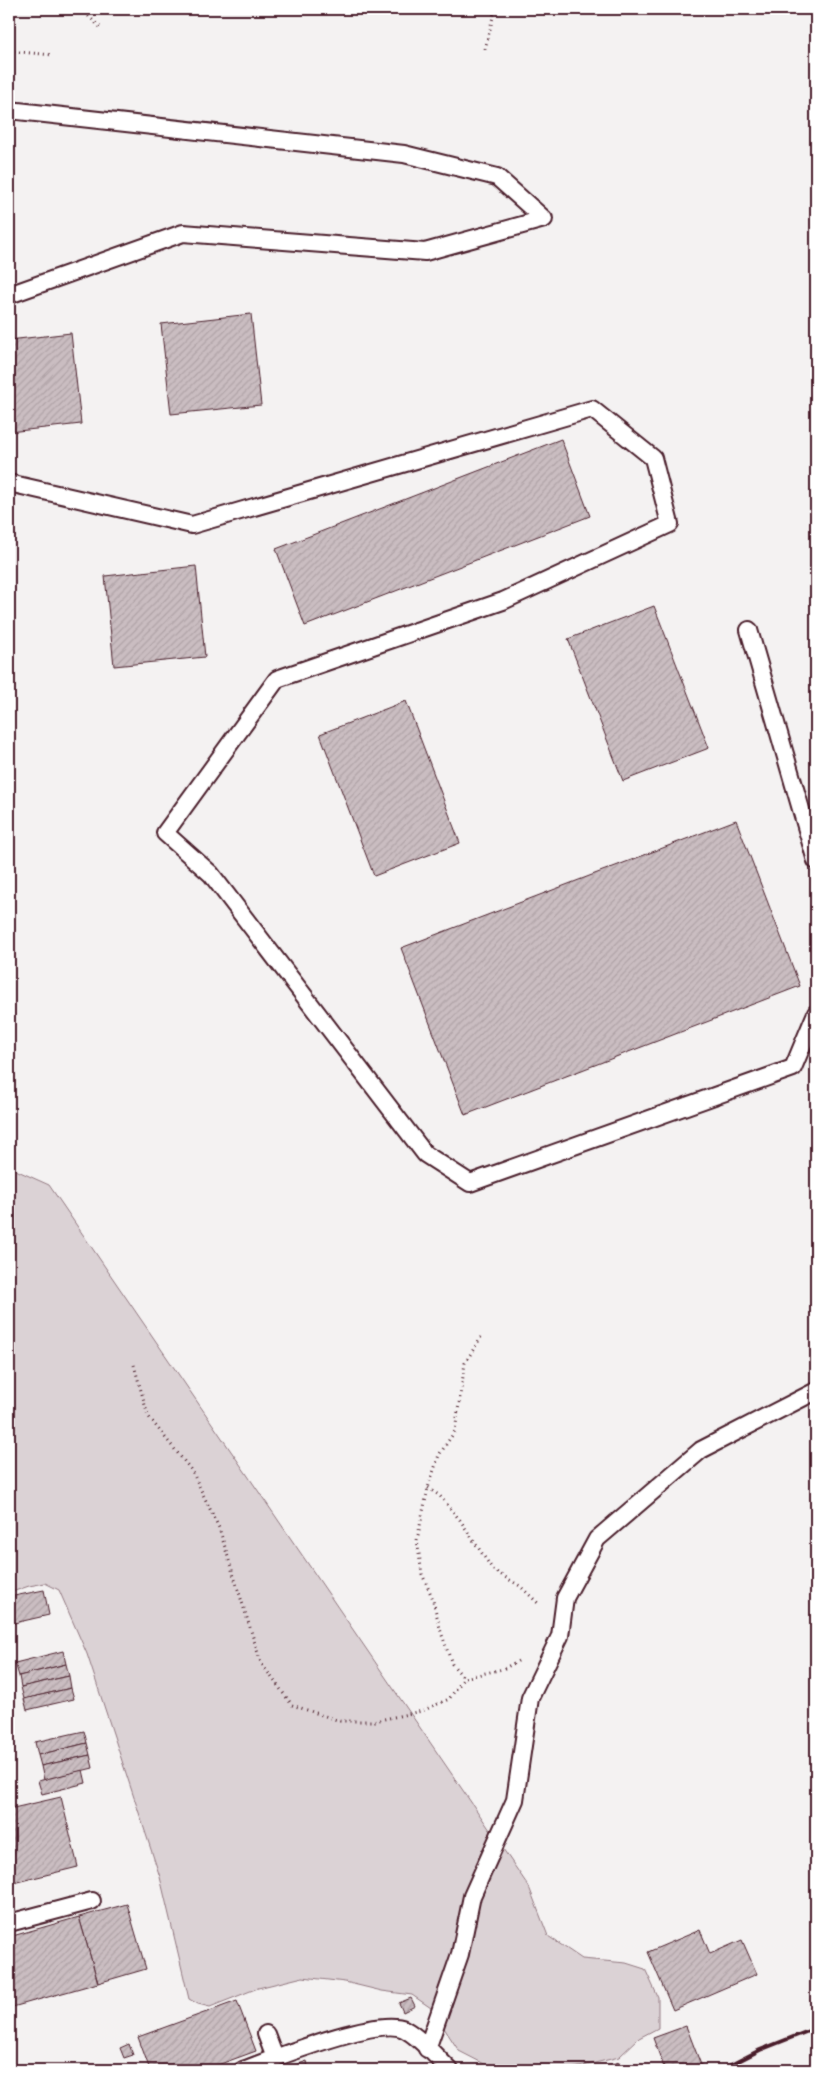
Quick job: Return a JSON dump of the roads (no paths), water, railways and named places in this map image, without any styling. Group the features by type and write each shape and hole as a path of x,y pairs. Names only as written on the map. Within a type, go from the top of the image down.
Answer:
{"lane":[{"path":"9,110 404,154 498,177 544,219 424,252 183,233 9,295"},
{"path":"9,483 192,525 592,409 653,458 670,524 503,601 277,679 165,833 211,874 425,1154 470,1183 793,1068 816,1013"},
{"path":"749,630 816,861"},
{"path":"427,2049 460,1954 472,1896 515,1800 530,1698 560,1636 565,1598 597,1539 701,1450 816,1391"},
{"path":"9,1923 92,1901"},
{"path":"243,2070 359,2031 393,2026 404,2029 450,2070"},
{"path":"266,2034 275,2058"}],"railway":[{"path":"721,2070 760,2050 816,2028"}]}
